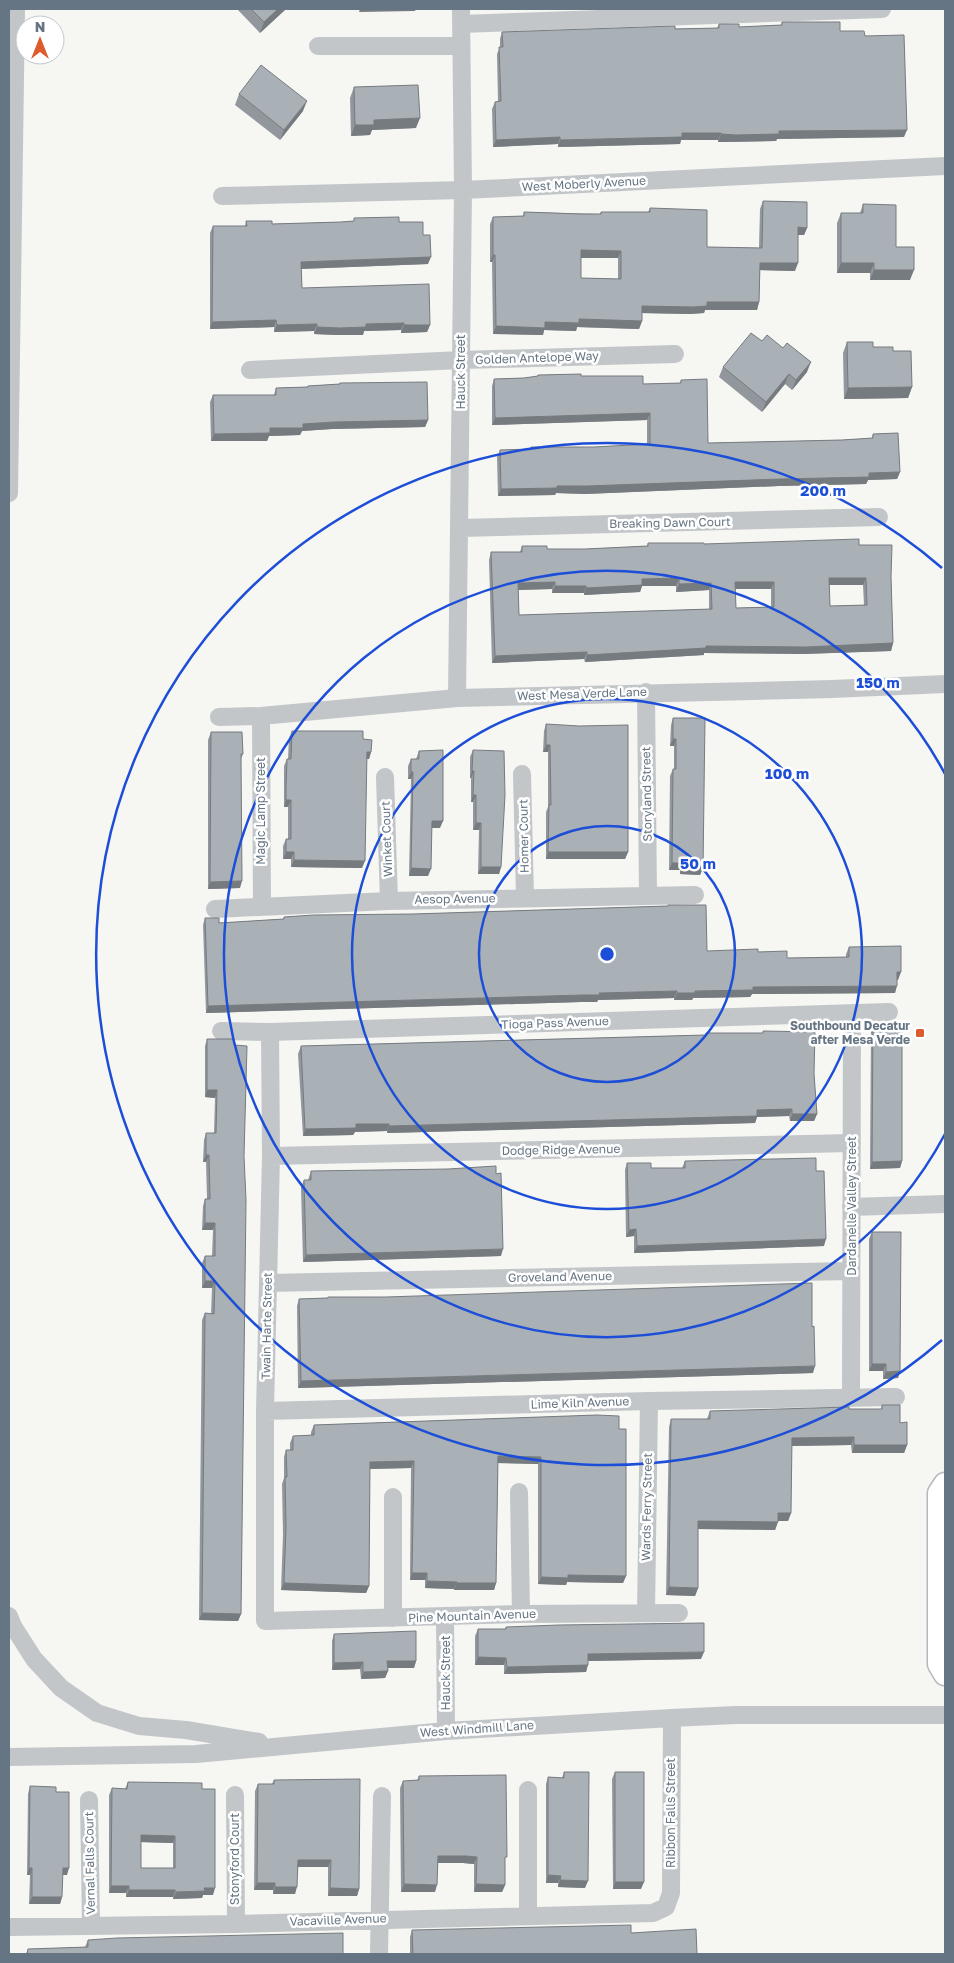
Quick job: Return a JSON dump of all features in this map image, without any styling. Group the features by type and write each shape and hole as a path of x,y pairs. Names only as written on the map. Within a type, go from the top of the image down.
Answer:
{"main road":[{"path":"945,1484 939,1493 939,1664 945,1674"}],"street":[{"path":"9,493 16,9"},
{"path":"461,17 882,9"},
{"name":"Hauck Street","path":"456,698 460,528 463,190 461,17"},
{"path":"318,46 461,46"},
{"name":"West Moberly Avenue","path":"222,196 463,190 945,166"},
{"name":"Golden Antelope Way","path":"250,370 461,360 675,354"},
{"name":"Breaking Dawn Court","path":"460,528 879,517"},
{"name":"West Mesa Verde Lane","path":"219,717 261,716 456,698 832,689 945,684"},
{"name":"Storyland Street","path":"646,692 648,896"},
{"name":"Magic Lamp Street","path":"261,716 262,907"},
{"name":"Homer Court","path":"522,774 525,898"},
{"name":"Winket Court","path":"385,777 389,901"},
{"name":"Aesop Avenue","path":"215,909 389,901 694,895"},
{"name":"Tioga Pass Avenue","path":"221,1031 270,1032 888,1012"},
{"name":"Dardanelle Valley Street","path":"851,1398 852,1014"},
{"name":"Twain Harte Street","path":"265,1621 265,1412 271,1156 270,1032"},
{"name":"Dodge Ridge Avenue","path":"271,1156 852,1143"},
{"path":"852,1207 945,1204"},
{"name":"Groveland Avenue","path":"268,1282 851,1271"},
{"name":"Lime Kiln Avenue","path":"265,1412 649,1401 896,1397"},
{"name":"Wards Ferry Street","path":"646,1613 649,1401"},
{"path":"519,1492 522,1614"},
{"path":"392,1497 393,1618"},
{"name":"Pine Mountain Avenue","path":"265,1621 522,1614 679,1613"},
{"path":"9,1616 12,1626 34,1660 61,1688 97,1713 139,1726 186,1730 284,1746"},
{"name":"Hauck Street","path":"446,1616 446,1731"},
{"name":"West Windmill Lane","path":"9,1757 196,1754 446,1731 736,1715 945,1714"},
{"name":"Ribbon Falls Street","path":"666,1907 671,1893 672,1718"},
{"path":"528,1790 528,1915"},
{"name":"Stonyford Court","path":"235,1795 236,1924"},
{"path":"379,1954 382,1796"},
{"name":"Vernal Falls Court","path":"89,1800 91,1926"},
{"name":"Vacaville Avenue","path":"9,1927 236,1924 653,1912 666,1907"}],"building":[{"path":"251,9 278,9 264,22"},
{"path":"782,22 840,22 840,31 864,31 865,36 904,35 907,130 779,131 779,134 736,135 682,133 682,137 560,140 560,137 496,140 495,102 501,101 499,47 503,47 502,32 675,26 675,29 719,28 719,24 739,24 739,27 782,25"},
{"path":"261,65 307,101 284,130 239,94"},
{"path":"418,85 420,118 374,120 374,125 355,125 354,87"},
{"path":"763,201 807,202 807,228 798,227 798,263 760,263 759,302 707,302 707,306 693,307 642,306 642,321 579,319 579,323 545,322 545,328 496,326 493,217 524,216 524,212 601,214 601,212 650,212 650,208 707,210 707,247 762,248","holes":["581,250 621,251 621,279 581,278"]},
{"path":"863,204 896,205 896,247 914,247 914,270 874,270 874,263 841,263 841,213 863,213"},
{"path":"399,217 399,222 423,222 423,235 430,235 431,257 301,262 302,288 429,284 430,325 404,325 404,323 366,324 366,327 340,328 317,327 317,324 277,325 276,320 212,322 213,226 247,226 246,221 272,221 272,224 341,222 354,221 354,218"},
{"path":"751,333 762,341 767,335 783,348 787,343 811,362 796,380 789,374 766,402 723,367"},
{"path":"847,342 873,342 873,347 893,347 893,351 911,351 912,387 848,388"},
{"path":"581,374 581,376 643,376 643,384 681,383 681,380 707,379 708,443 842,440 873,438 873,434 898,433 900,472 869,473 869,477 501,489 500,450 531,449 531,447 594,447 650,444 650,413 495,418 494,379"},
{"path":"427,382 428,420 303,424 303,428 270,428 270,433 214,434 213,395 276,395 276,388 340,383"},
{"path":"859,539 859,545 892,545 893,643 805,647 706,646 706,648 587,655 587,652 495,656 491,552 522,552 522,546 547,546 547,549 585,549 648,546 648,543 704,544","holes":["679,578 679,584 711,583 712,609 519,615 518,583 555,582 555,586 586,586 586,588 642,585 642,579","829,578 866,578 867,605 830,606","735,582 774,582 774,607 736,608"]},
{"path":"673,718 705,718 703,868 682,867 683,863 672,863 673,769 676,769 676,739 673,739"},
{"path":"546,724 579,726 628,725 628,852 548,852 549,805 551,805 550,745 546,745"},
{"path":"292,731 363,731 363,739 372,740 371,752 367,752 365,861 294,860 294,852 286,852 286,839 291,839 291,800 286,800 286,787 287,759 291,759"},
{"path":"211,732 242,732 242,881 210,882"},
{"path":"443,750 443,821 432,821 431,869 411,868 413,772 411,772 411,759 419,759 419,751"},
{"path":"473,750 504,751 505,795 501,867 481,867 481,823 476,823 476,795 473,795"},
{"path":"706,905 707,951 758,949 758,952 787,951 787,958 849,957 849,947 901,946 901,972 897,972 897,986 753,987 753,990 695,991 695,993 677,993 677,991 599,993 600,995 208,1006 205,918 219,918 219,923 314,915 413,914"},
{"path":"873,1022 902,1023 902,1161 872,1162"},
{"path":"763,1031 815,1032 814,1074 817,1114 792,1114 792,1109 757,1110 757,1116 389,1126 389,1124 356,1124 356,1128 305,1129 301,1046 706,1035 706,1033 763,1033"},
{"path":"207,1039 234,1039 234,1045 247,1046 244,1156 246,1200 241,1614 202,1613 205,1313 214,1314 215,1281 205,1281 205,1256 215,1256 215,1223 205,1223 205,1199 210,1199 209,1155 206,1155 206,1133 216,1133 217,1090 207,1090"},
{"path":"816,1158 816,1171 824,1171 826,1239 637,1246 636,1229 629,1230 627,1163 651,1163 651,1168 685,1168 685,1161"},
{"path":"496,1166 496,1174 501,1173 503,1249 306,1255 304,1180 311,1180 311,1171 448,1169"},
{"path":"872,1232 901,1232 900,1371 886,1372 886,1364 872,1364"},
{"path":"812,1283 812,1327 814,1326 815,1366 301,1381 299,1299"},
{"path":"882,1405 900,1405 900,1423 907,1422 907,1445 854,1445 854,1437 792,1438 791,1513 778,1513 778,1522 698,1521 698,1588 669,1587 671,1419 710,1419 710,1411 849,1407 849,1409 882,1409"},
{"path":"597,1415 619,1416 619,1429 626,1429 626,1576 568,1575 568,1578 541,1577 541,1457 498,1456 496,1583 427,1581 427,1573 412,1573 414,1461 370,1462 369,1586 284,1583 286,1450 293,1450 293,1436 314,1435 314,1425"},
{"path":"704,1623 704,1652 588,1654 588,1665 507,1667 506,1658 478,1657 478,1629 559,1625"},
{"path":"416,1631 416,1661 387,1661 388,1671 363,1672 363,1662 334,1663 334,1634"},
{"path":"564,1772 589,1772 588,1881 560,1880 561,1876 548,1875 548,1777 564,1778"},
{"path":"615,1772 644,1772 644,1882 615,1882"},
{"path":"506,1775 507,1857 505,1857 505,1885 476,1884 477,1857 466,1856 438,1856 437,1885 404,1884 403,1781 419,1780 419,1776"},
{"path":"360,1779 359,1889 330,1888 331,1860 298,1860 297,1887 275,1887 275,1883 257,1883 258,1784 274,1784 274,1780"},
{"path":"128,1782 202,1783 202,1789 215,1789 215,1888 204,1888 205,1891 176,1892 175,1890 129,1890 129,1886 111,1886 112,1788 127,1789","holes":["141,1835 175,1836 175,1868 141,1868"]},
{"path":"30,1786 56,1787 56,1792 69,1792 69,1868 63,1868 62,1897 32,1897 32,1868 29,1868"},
{"path":"631,1925 631,1933 696,1929 697,1954 413,1954 412,1930"},
{"path":"343,1933 343,1954 27,1954 28,1949 88,1947 88,1940 117,1938"}],"place":[{"name":"Southbound Decatur after Mesa Verde","path":"920,1033"}]}
